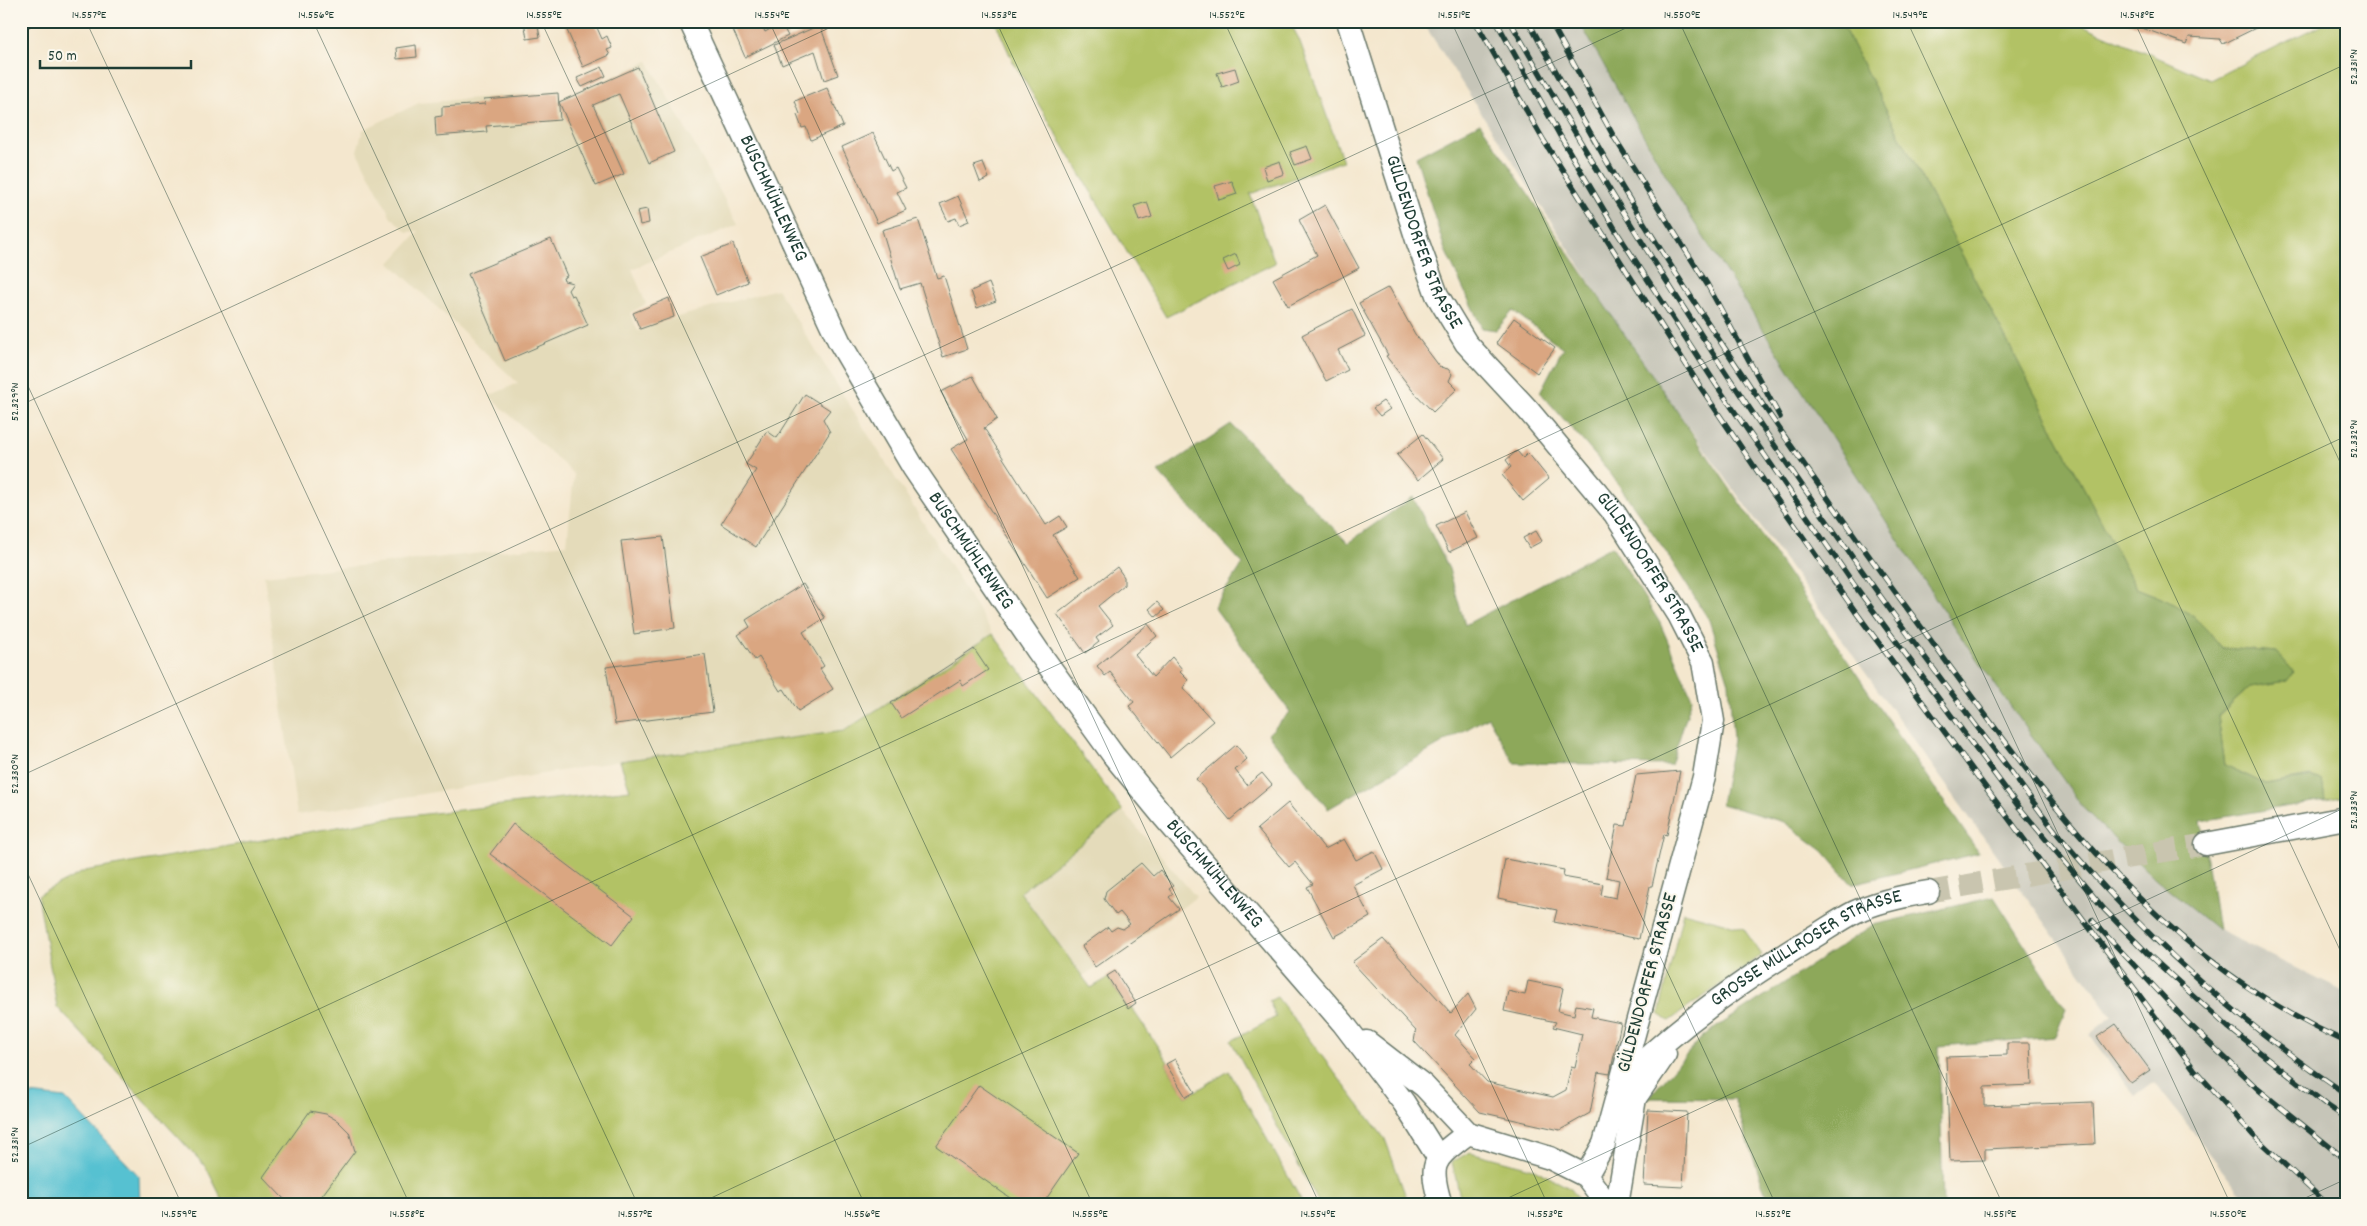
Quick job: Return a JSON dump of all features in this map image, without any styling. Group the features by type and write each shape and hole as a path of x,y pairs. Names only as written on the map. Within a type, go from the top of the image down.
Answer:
{"street":[{"name":"BUSCHMÜHLENWEG","path":"690,21 839,342 913,467 1038,651 1114,756 1164,817 1343,1023 1404,1103 1438,1157"},
{"name":"GÜLDENDORFER STRASSE","path":"1348,21 1386,145 1437,295 1466,343 1528,410 1615,514 1678,614 1703,662 1713,721 1704,777 1688,827 1622,1082 1604,1144 1586,1176"},
{"path":"2206,844 2346,818"},
{"name":"GROSSE MÜLLROSER STRASSE","path":"1622,1082 1660,1044 1784,955 1856,912 1900,896 1928,892"},
{"name":"GROSSE MÜLLROSER STRASSE","path":"1618,1205 1635,1098 1660,1059 1692,1020"},
{"name":"BUSCHMÜHLENWEG","path":"1343,1023 1424,1086 1468,1133"},
{"path":"1441,1205 1434,1171 1438,1157 1468,1133 1550,1158 1586,1176 1608,1205"}],"shaded area":[{"path":"1422,21 1579,21 1681,202 1956,630 2085,810 2155,879 2218,930 2346,993 2346,1205 2250,1205 2154,1082 2135,1096 2089,1035 2112,1016 1635,352"},
{"path":"648,61 738,224 632,269 646,304 630,313 638,331 657,323 777,289 993,634 844,731 620,761 297,815 264,576 567,544 574,474 489,396 518,383 390,263 419,231 407,232 391,217 357,151 363,130 419,103 559,91 560,100"},
{"path":"1123,811 1196,897 1152,930 1083,976 1020,892"}],"green space":[{"path":"995,21 1289,21 1299,39 1343,161 1250,194 1275,263 1166,317 1012,60"},
{"path":"1579,21 1840,21 2136,588 2175,604 2184,610 2202,625 2222,648 2277,652 2294,672 2287,681 2250,687 2218,716 2225,765 2265,784 2311,777 2322,780 2325,800 2201,821 2218,930 2155,879 2085,810 1956,630 1681,202"},
{"path":"1840,21 2073,21 2210,80 2328,21 2346,21 2346,796 2325,800 2322,780 2310,776 2265,784 2225,765 2218,717 2250,687 2287,681 2277,652 2222,648 2202,625 2184,610 2175,604 2136,588"},
{"path":"1480,123 1979,853 1852,884 1823,851 1784,822 1721,804 1733,740 1729,683 1709,620 1662,546 1608,470 1540,392 1563,348 1513,311 1496,330 1482,328 1445,250 1416,157"},
{"path":"1231,424 1348,543 1413,497 1449,569 1465,625 1612,546 1660,623 1692,698 1671,765 1514,763 1488,717 1328,809 1268,734 1290,712 1214,607 1243,564 1158,472"},
{"path":"993,634 1123,811 1020,892 1091,988 1108,978 1128,1009 1131,1007 1168,1062 1166,1064 1186,1097 1229,1071 1304,1205 225,1205 206,1167 57,1007 38,895 85,871 383,819 630,790 620,761 844,731"},
{"path":"1994,897 2066,1009 2055,1037 1939,1046 1943,1205 1769,1205 1734,1099 1648,1098 1703,1036 1873,925"},
{"path":"1683,912 1743,928 1762,955 1669,1021 1659,1014"},
{"path":"1277,997 1385,1139 1409,1205 1320,1205 1231,1041 1276,1017 1269,1001"},
{"path":"1470,1152 1534,1169 1571,1189 1583,1205 1462,1205 1452,1162"}],"water":[{"path":"21,1093 65,1098 139,1176 140,1205 21,1205"}],"building":[{"path":"524,21 537,21 540,37 527,39"},
{"path":"563,21 594,21 602,39 607,36 612,48 607,50 610,55 583,67"},
{"path":"729,21 760,21 765,32 781,23 788,36 745,57"},
{"path":"2123,21 2270,21 2223,44 2220,39 2189,37 2186,44"},
{"path":"820,25 838,75 824,80 815,51 782,65 774,45"},
{"path":"416,45 417,57 397,59 396,48"},
{"path":"602,67 606,76 582,87 577,78"},
{"path":"638,67 674,152 649,163 619,94 593,105 624,174 596,186 559,102"},
{"path":"1235,68 1239,81 1222,87 1217,73"},
{"path":"827,88 843,126 811,140 806,127 802,128 797,115 800,114 795,101"},
{"path":"558,93 560,120 486,126 487,132 436,136 435,117 442,116 442,107 485,104 484,99"},
{"path":"873,133 891,171 896,168 906,188 897,192 906,210 877,223 842,147"},
{"path":"1307,146 1312,159 1295,165 1290,152"},
{"path":"1280,161 1284,174 1267,180 1263,167"},
{"path":"983,163 989,178 980,182 974,166"},
{"path":"1232,181 1237,194 1219,200 1215,186"},
{"path":"958,196 969,221 959,225 956,218 948,221 940,204"},
{"path":"1147,202 1152,217 1139,221 1134,206"},
{"path":"1325,205 1359,268 1288,306 1273,279 1317,255 1299,220"},
{"path":"647,209 649,223 640,225 637,211"},
{"path":"918,219 937,278 944,276 967,349 943,357 920,283 900,289 882,230"},
{"path":"551,239 567,276 563,278 564,281 573,283 568,290 571,296 574,295 588,325 505,361 468,274"},
{"path":"733,244 748,282 716,295 700,257"},
{"path":"1236,254 1240,265 1228,271 1223,260"},
{"path":"989,283 996,301 977,308 971,291"},
{"path":"1389,287 1415,334 1440,367 1448,369 1452,374 1449,381 1457,389 1433,412 1412,390 1386,356 1388,355 1359,303"},
{"path":"669,298 674,317 640,329 633,313"},
{"path":"1352,309 1365,336 1338,350 1348,370 1326,381 1302,335"},
{"path":"1514,318 1555,348 1537,373 1496,343"},
{"path":"973,376 997,419 984,428 1046,525 1060,516 1067,527 1053,535 1080,577 1047,598 951,449 968,439 941,392"},
{"path":"805,394 830,410 823,419 830,432 756,547 721,524 756,470 746,464 767,431 777,438"},
{"path":"1383,401 1390,409 1380,416 1373,408"},
{"path":"1423,434 1443,459 1418,480 1397,455"},
{"path":"1517,451 1523,458 1528,453 1549,479 1523,501 1502,475 1511,467 1506,460"},
{"path":"1465,512 1478,538 1449,552 1436,526"},
{"path":"1536,531 1542,541 1529,548 1523,538"},
{"path":"663,537 675,628 634,634 621,541"},
{"path":"1117,567 1124,577 1124,585 1098,606 1113,625 1096,638 1099,642 1085,653 1057,614"},
{"path":"803,584 825,618 803,632 824,666 820,669 833,689 798,711 784,689 780,691 759,657 755,660 738,635 750,627 746,620"},
{"path":"1157,602 1164,610 1156,617 1149,609"},
{"path":"1148,624 1157,636 1135,655 1153,677 1172,657 1182,669 1180,672 1188,680 1183,688 1213,721 1170,757 1129,706 1134,702 1110,672 1105,676 1097,666"},
{"path":"974,649 988,670 963,686 960,680 901,718 891,703"},
{"path":"705,654 713,712 615,724 606,667"},
{"path":"1236,745 1247,759 1235,770 1247,785 1262,773 1272,785 1230,820 1196,779"},
{"path":"1680,771 1667,835 1664,834 1652,886 1650,886 1639,939 1554,922 1557,910 1498,898 1505,859 1564,870 1563,877 1603,884 1601,895 1616,898 1619,880 1606,877 1617,825 1626,826 1636,775"},
{"path":"1288,803 1325,849 1344,839 1356,860 1374,851 1383,869 1353,885 1370,917 1334,937 1307,887 1313,884 1295,862 1289,867 1257,829"},
{"path":"513,824 634,916 612,945 490,854"},
{"path":"1141,863 1153,876 1160,870 1173,886 1169,889 1173,894 1169,897 1179,909 1095,967 1082,946 1108,927 1111,931 1117,927 1123,929 1130,924 1120,912 1116,915 1104,899 1106,891"},
{"path":"1383,939 1451,1013 1468,994 1476,1009 1455,1035 1476,1058 1470,1064 1487,1082 1553,1097 1566,1090 1571,1067 1575,1068 1582,1034 1553,1027 1556,1022 1504,1011 1508,991 1525,995 1528,981 1563,988 1558,1011 1574,1015 1576,1005 1593,1008 1591,1017 1621,1023 1610,1074 1598,1072 1590,1113 1560,1130 1480,1112 1414,1041 1416,1031 1352,962"},
{"path":"1115,971 1136,1003 1128,1009 1107,976"},
{"path":"2116,1024 2150,1070 2131,1083 2097,1037"},
{"path":"2007,1043 2030,1043 2032,1085 1984,1087 1984,1106 2093,1102 2095,1144 1985,1149 1985,1160 1950,1161 1946,1057 2007,1055"},
{"path":"1175,1059 1195,1092 1186,1097 1166,1064"},
{"path":"979,1085 1078,1153 1042,1205 1020,1205 936,1146"},
{"path":"1648,1110 1687,1112 1683,1187 1644,1185"},
{"path":"310,1111 326,1114 338,1121 349,1132 355,1151 315,1205 293,1205 283,1198 263,1177"}],"tunnel":[{"path":"1928,892 2206,844"}],"railway":[{"path":"1475,21 1544,141 1701,388 1855,611 2194,1069 2253,1135 2328,1205"},
{"path":"1496,21 1618,234 1717,386 1855,586 2019,807 2104,909 2151,957 2228,1027 2346,1118"},
{"path":"1510,21 1599,173 1740,395 1891,611 2053,828 2124,908 2194,975 2268,1038 2346,1094"},
{"path":"1528,21 1623,189 1725,349 1796,454 1870,557 2048,797 2098,855 2151,910 2210,960 2274,1004 2346,1042"},
{"path":"1550,21 1614,137 1707,284 1780,417"},
{"path":"2092,920 2187,1022 2259,1090 2346,1160"}]}
